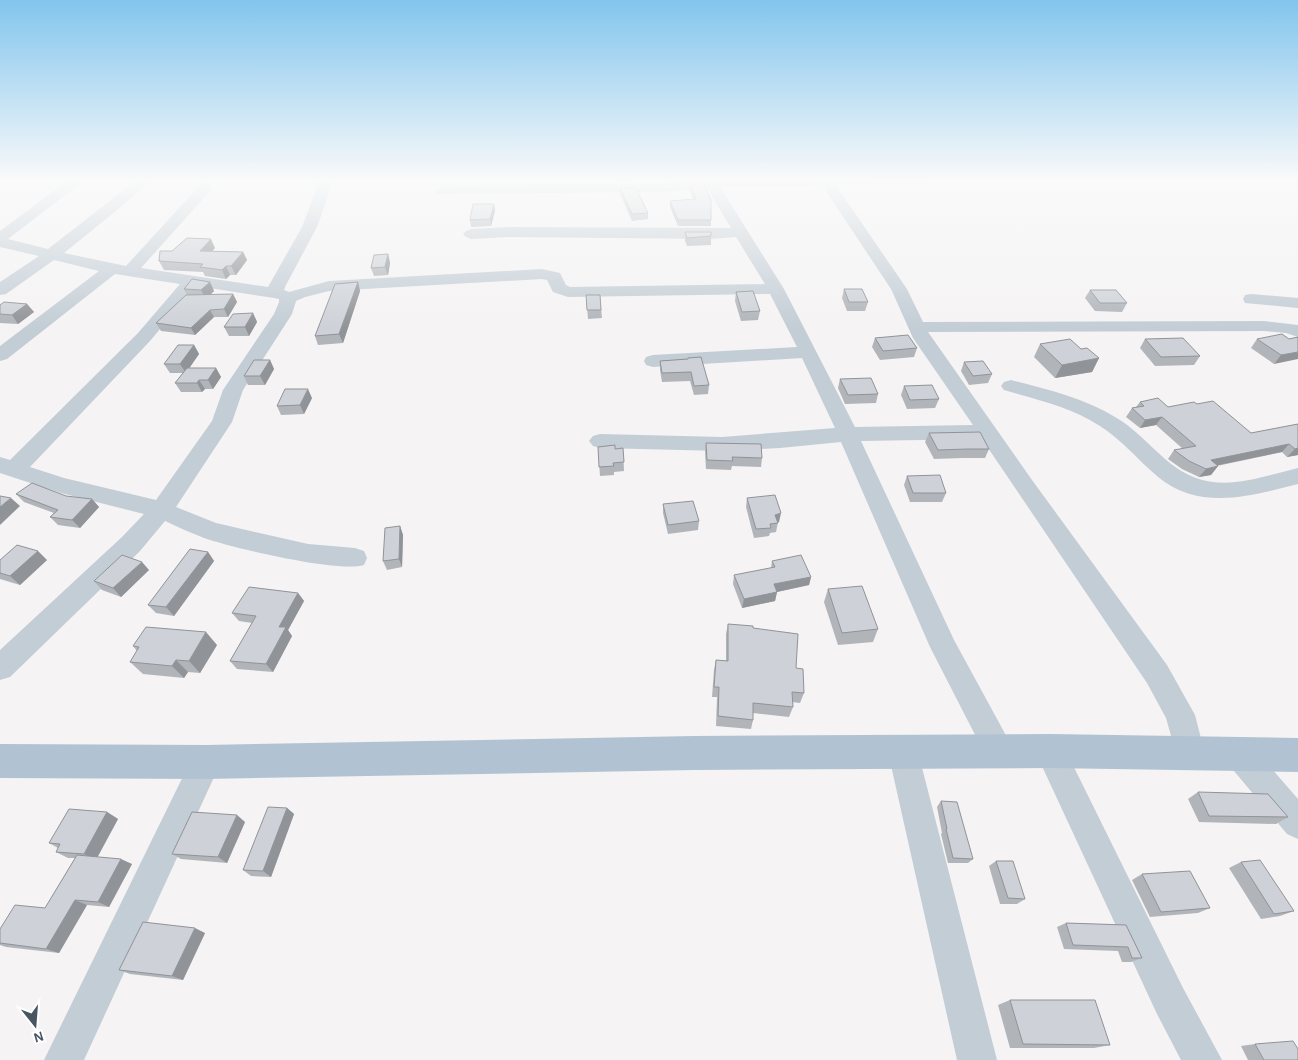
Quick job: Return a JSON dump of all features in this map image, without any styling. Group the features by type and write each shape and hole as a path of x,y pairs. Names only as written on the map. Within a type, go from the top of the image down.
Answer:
{"main road":[{"path":"0,761 206,762 694,752 1050,751 1298,755"}],"street":[{"path":"0,240 15,228"},
{"path":"0,290 86,228"},
{"path":"0,355 120,270 163,228"},
{"path":"0,668 131,544 161,510 222,422 233,390 283,314 281,296 283,270 309,228"},
{"path":"740,228 776,289 808,352 944,646 1000,752"},
{"path":"858,228 898,290 919,327 922,338 969,403 1104,601 1157,674 1180,715 1190,754"},
{"path":"471,234 518,232 711,234 742,232"},
{"path":"0,240 51,255 120,270 281,296 329,286 542,274 554,276 559,288 568,292 776,289"},
{"path":"191,282 124,357 7,467 61,485 161,510 212,532 308,553 355,558"},
{"path":"1251,299 1298,302"},
{"path":"919,327 1264,326 1290,328 1298,332"},
{"path":"653,361 808,352"},
{"path":"1011,386 1081,407 1108,421 1174,478 1197,490 1223,491 1262,485 1298,476"},
{"path":"600,440 722,444 780,441 847,434 987,432"},
{"path":"1050,751 1170,1001 1202,1060"},
{"path":"903,752 978,1060"},
{"path":"1240,755 1298,823"},
{"path":"64,1060 206,762"}],"building":[{"path":"685,232 711,232 711,236 687,238"},
{"path":"187,238 211,239 200,251 243,252 231,266 226,266 222,270 200,267 203,264 159,261 160,251 172,251"},
{"path":"388,254 385,267 371,268 374,255"},
{"path":"192,279 210,282 201,290 184,289"},
{"path":"358,282 339,334 315,336 335,284"},
{"path":"844,289 862,289 868,302 849,302"},
{"path":"1090,290 1116,290 1127,303 1100,303"},
{"path":"753,291 760,311 742,312 736,292"},
{"path":"233,294 224,309 210,310 191,328 156,323 186,295"},
{"path":"586,295 600,295 601,310 587,310"},
{"path":"4,302 27,304 12,315 0,314 0,305"},
{"path":"253,313 245,327 224,327 233,314"},
{"path":"1282,334 1289,339 1298,337 1298,352 1281,355 1257,339"},
{"path":"908,335 917,348 883,351 875,338"},
{"path":"1183,338 1200,356 1161,357 1145,339"},
{"path":"1070,339 1081,349 1087,348 1099,358 1062,365 1040,344"},
{"path":"178,345 194,345 180,364 164,364"},
{"path":"701,357 709,385 694,386 691,372 662,373 660,361"},
{"path":"254,360 270,360 260,376 244,376"},
{"path":"983,361 992,374 973,376 964,362"},
{"path":"187,368 216,368 208,380 199,380 197,383 175,383"},
{"path":"871,378 878,394 848,395 840,379"},
{"path":"932,385 939,399 910,400 904,386"},
{"path":"285,389 308,389 300,405 277,406"},
{"path":"1158,398 1168,407 1194,402 1197,404 1213,401 1251,433 1298,424 1298,448 1295,449 1289,444 1211,460 1218,466 1206,469 1189,461 1174,450 1196,446 1162,417 1145,420 1132,408 1144,406 1140,402"},
{"path":"980,432 989,449 938,450 929,433"},
{"path":"706,443 761,444 762,458 732,457 733,461 707,460"},
{"path":"615,445 615,449 623,448 624,462 613,463 614,466 599,467 598,447"},
{"path":"940,475 946,493 913,493 907,476"},
{"path":"32,483 66,496 92,499 72,520 50,517 58,510 16,494"},
{"path":"775,495 781,513 775,515 778,523 770,524 771,528 756,529 747,498"},
{"path":"0,496 11,498 0,507"},
{"path":"693,501 699,521 668,525 663,504"},
{"path":"400,526 399,559 383,561 385,528"},
{"path":"17,545 38,551 10,576 0,573 0,560"},
{"path":"190,549 208,552 166,607 148,605"},
{"path":"122,555 142,562 113,588 94,581"},
{"path":"801,555 811,577 774,584 777,592 744,599 734,575 775,567 772,561"},
{"path":"862,586 878,629 842,633 828,589"},
{"path":"249,587 298,593 279,627 286,627 266,664 230,661 256,616 232,613"},
{"path":"728,624 753,626 753,628 798,634 796,668 803,669 804,693 792,692 793,707 753,703 753,720 718,716 719,687 714,687 716,660 728,661"},
{"path":"146,627 206,632 189,661 176,660 172,666 130,662 139,647 133,646"},
{"path":"1198,792 1268,794 1288,817 1209,816"},
{"path":"941,801 957,802 973,859 953,858"},
{"path":"268,807 287,808 263,871 243,870"},
{"path":"69,809 107,812 84,854 56,852 60,844 49,843"},
{"path":"192,812 237,815 218,857 172,854"},
{"path":"77,855 121,859 98,902 75,900 46,949 0,943 0,929 15,905 45,908"},
{"path":"1260,860 1294,911 1274,914 1241,862"},
{"path":"996,861 1013,861 1025,899 1008,898"},
{"path":"1190,871 1210,908 1161,912 1142,874"},
{"path":"143,922 195,928 172,976 119,970"},
{"path":"1066,923 1126,925 1142,958 1132,958 1128,947 1073,945"},
{"path":"1010,1000 1095,1000 1110,1045 1023,1044"},
{"path":"1293,1041 1298,1049 1298,1060 1264,1060 1255,1044"}]}
